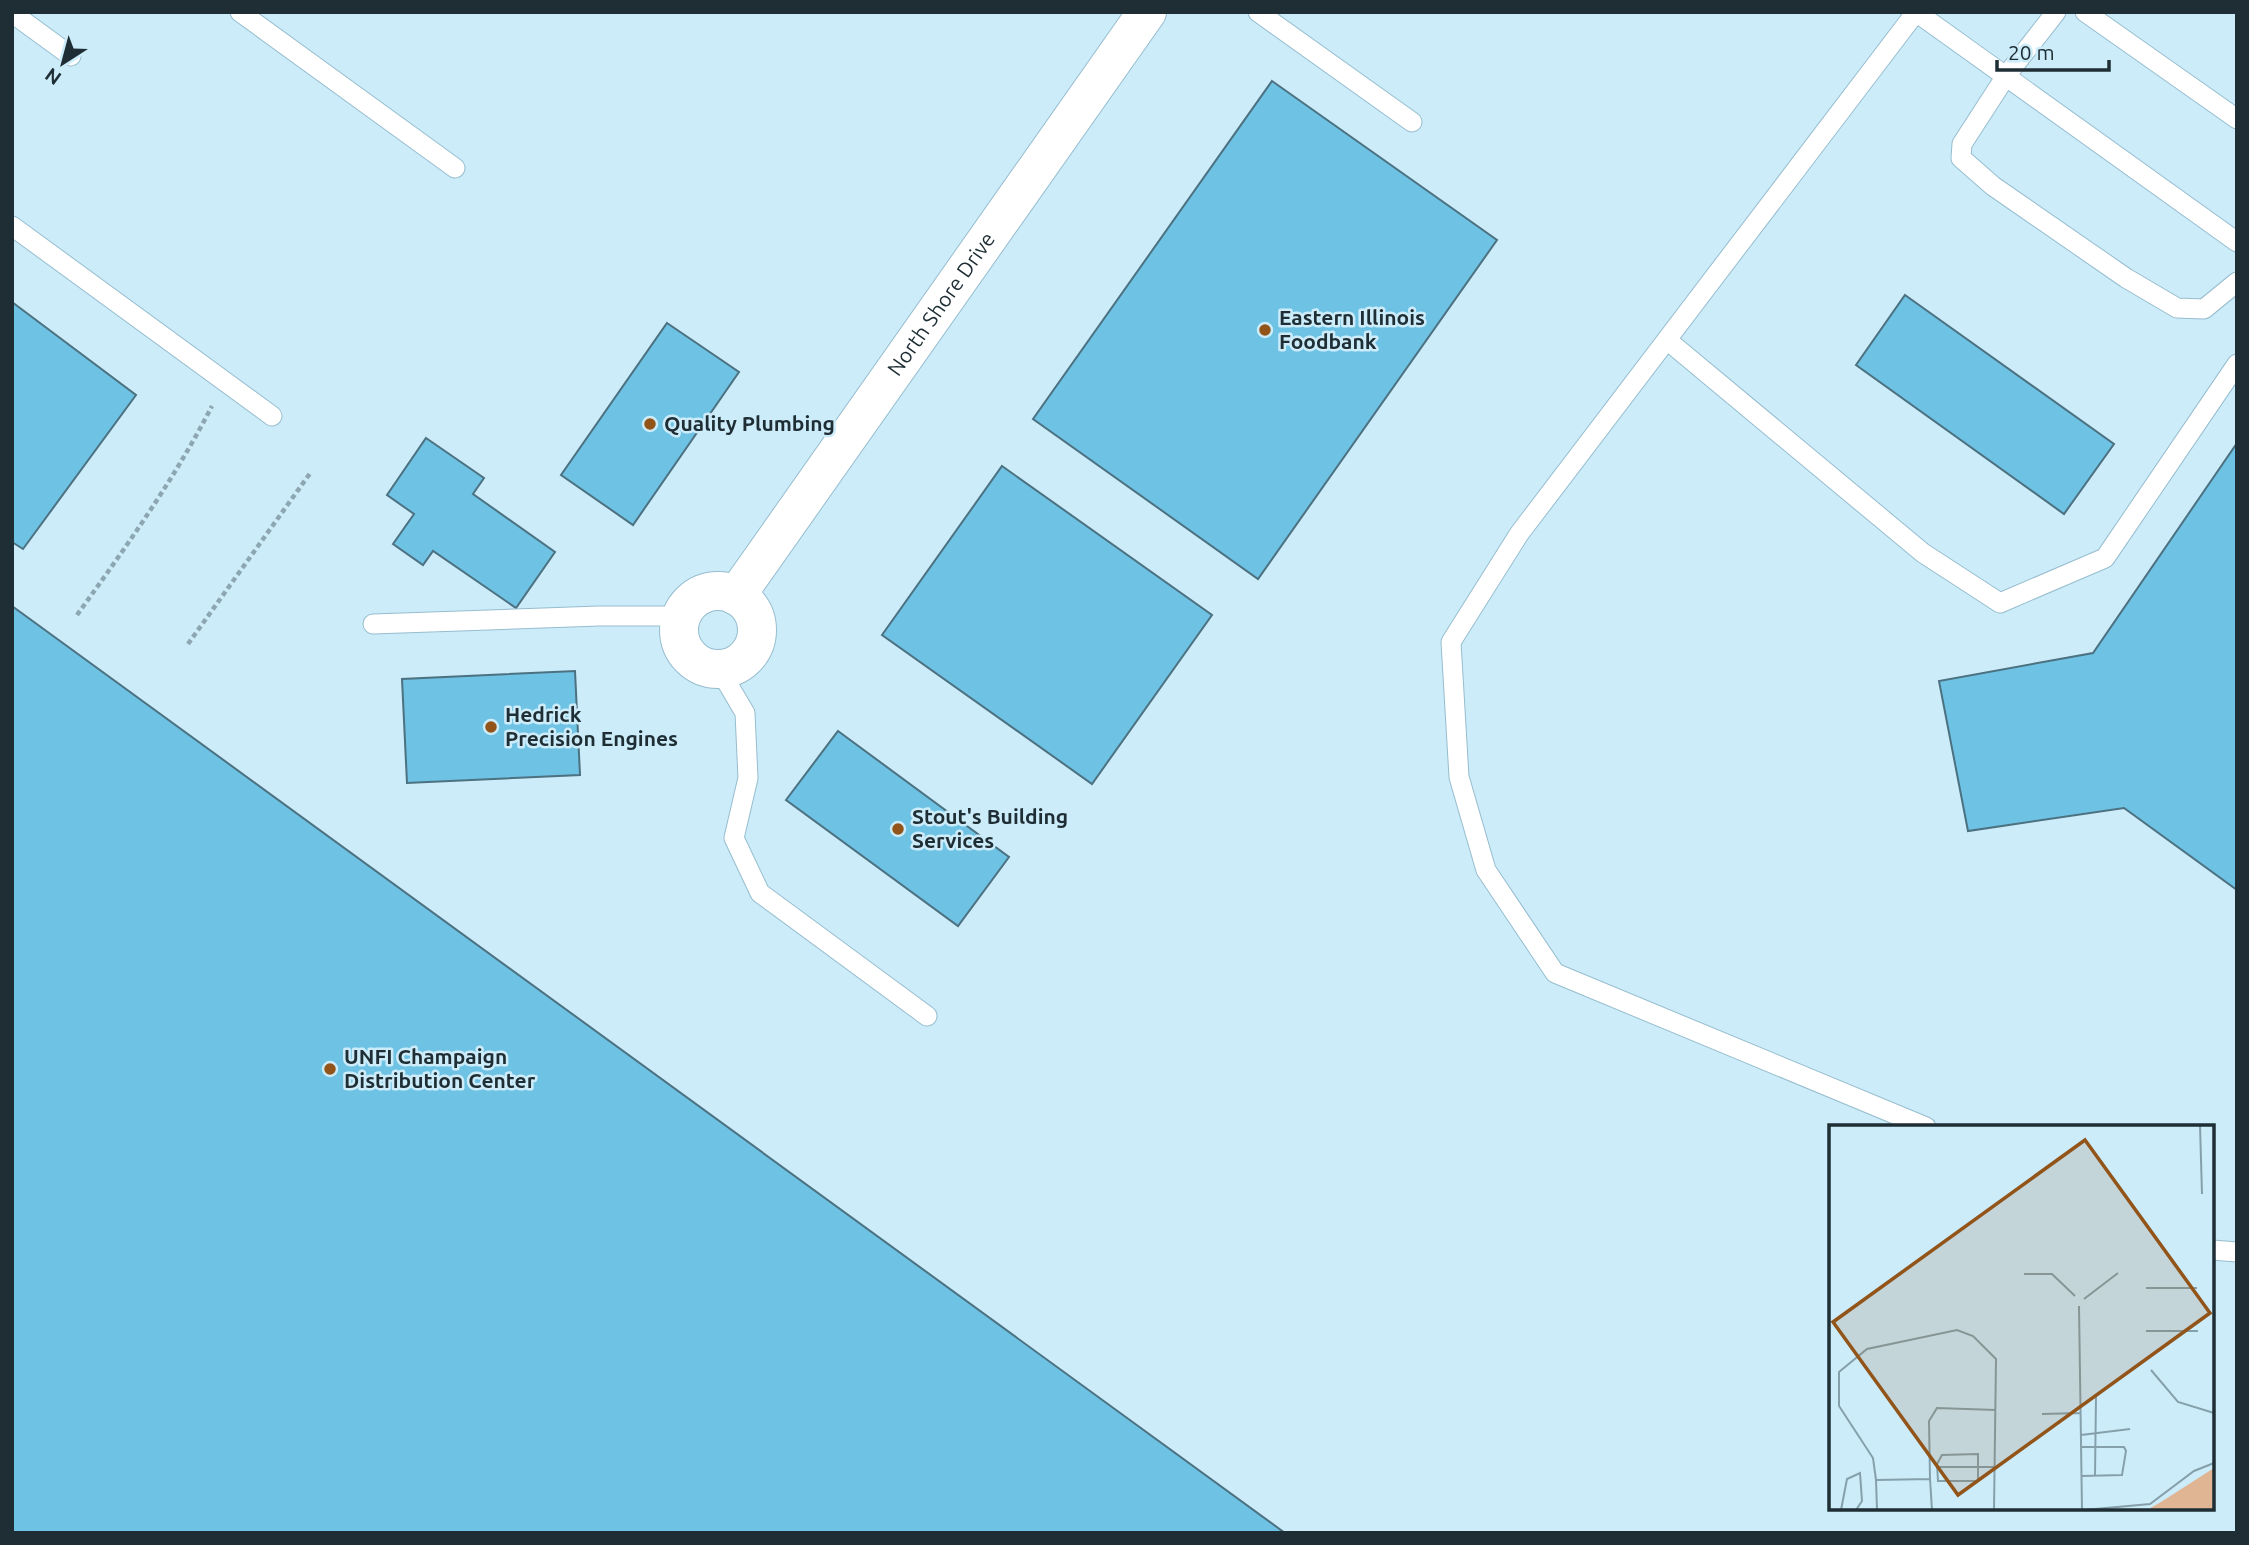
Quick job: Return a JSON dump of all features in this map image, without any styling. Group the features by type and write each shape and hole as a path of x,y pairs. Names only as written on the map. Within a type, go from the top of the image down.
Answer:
{"street":[{"name":"North Shore Drive","path":"736,596 1147,12"},
{"path":"710,592 736,596 753,614 757,627 751,652 731,667 706,668 694,662 685,652 678,628 681,615 688,604 698,596 710,592"}],"lane":[{"path":"240,12 455,168"},
{"path":"1258,12 1412,122"},
{"path":"1921,1125 1555,973 1486,870 1459,777 1451,642 1519,534 1916,12 2237,242"},
{"path":"2056,12 2006,76 1962,144 1961,158 1993,186 2126,278 2177,308 2204,309 2237,282"},
{"path":"2085,12 2237,119"},
{"path":"12,13 71,56"},
{"path":"12,226 272,416"},
{"path":"1667,340 1923,553 2000,603 2105,558 2237,364"},
{"path":"373,624 681,615"},
{"path":"719,669 745,713 748,778 734,838 760,893 927,1016"},
{"path":"2214,1250 2237,1252"}],"path":[{"path":"77,615 159,500 188,453 214,402"},
{"path":"188,644 311,472"}],"building":[{"name":"Eastern Illinois Foodbank","path":"1272,81 1497,240 1258,579 1033,419"},
{"path":"1905,295 2114,444 2064,514 1856,365"},
{"path":"12,302 136,395 23,549 12,542"},
{"name":"Quality Plumbing","path":"667,323 739,372 633,525 561,475"},
{"path":"426,438 484,478 473,494 555,552 516,608 433,551 423,565 393,544 414,514 387,495"},
{"path":"2237,443 2237,890 2124,808 1968,831 1939,681 2093,653"},
{"path":"1002,466 1212,615 1092,784 882,635"},
{"name":"UNFI Champaign Distribution Center","path":"12,606 1285,1533 12,1533"},
{"name":"Hedrick Precision Engines","path":"575,671 580,775 407,783 402,679"},
{"name":"Stout's Building Services","path":"838,731 1009,857 958,926 786,800"}],"place":[{"name":"Eastern Illinois Foodbank","path":"1265,330"},
{"name":"Quality Plumbing","path":"650,424"},
{"name":"Hedrick Precision Engines","path":"491,727"},
{"name":"Stout's Building Services","path":"898,829"},
{"name":"UNFI Champaign Distribution Center","path":"330,1069"}]}
